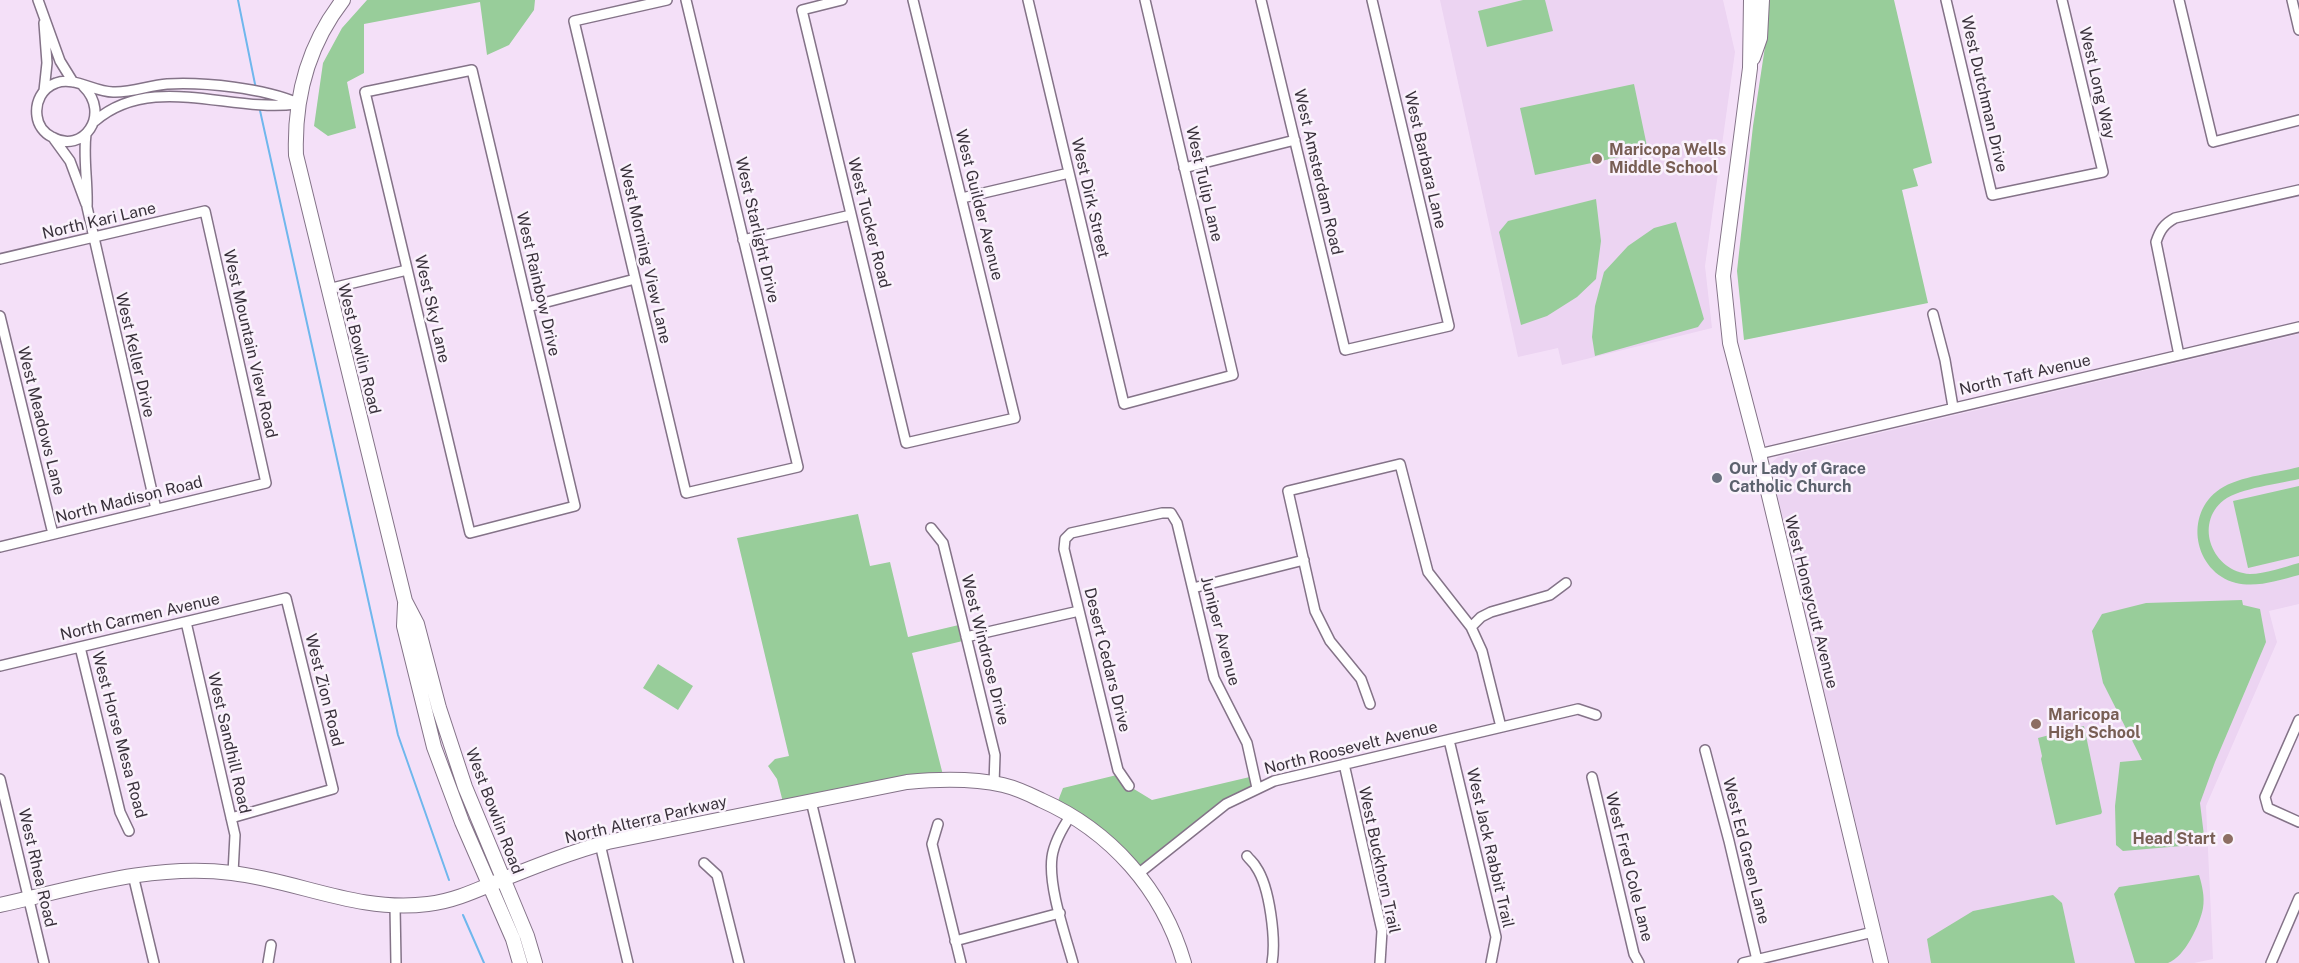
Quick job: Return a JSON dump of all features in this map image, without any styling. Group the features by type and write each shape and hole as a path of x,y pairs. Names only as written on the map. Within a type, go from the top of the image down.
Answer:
{"street":[{"path":"38,0 44,20 54,38 60,61 73,82"},
{"name":"West Bowlin Road","path":"343,0 328,21 313,51 302,82 295,124 296,155 405,601 404,626 434,747 462,822 527,936 536,963"},
{"name":"West Morning View Lane","path":"667,0 574,21 686,493"},
{"name":"West Starlight Drive","path":"686,0 798,467 686,493"},
{"name":"West Tucker Road","path":"842,0 802,9 906,443"},
{"name":"West Guilder Avenue","path":"906,443 1015,417 913,0"},
{"name":"West Dirk Street","path":"1028,0 1124,404"},
{"name":"West Tulip Lane","path":"1124,404 1233,375 1145,0"},
{"name":"West Amsterdam Road","path":"1261,0 1345,350"},
{"name":"West Barbara Lane","path":"1345,350 1449,326 1372,0"},
{"name":"West Honeycutt Avenue","path":"1751,0 1750,68 1723,276 1730,343 1759,454 1881,963"},
{"name":"West Honeycutt Avenue","path":"1750,68 1760,38 1762,0"},
{"name":"West Dutchman Drive","path":"1946,0 1992,195 2103,172"},
{"name":"West Long Way","path":"2062,0 2103,172"},
{"path":"2179,0 2213,142 2299,120"},
{"path":"2292,0 2299,30"},
{"path":"44,20 47,63 44,91 36,108 37,117 46,134 54,139 71,141 86,134 94,121 116,106 149,99 197,97 270,105 298,103"},
{"name":"West Sky Lane","path":"472,70 365,92 407,270 470,533 575,506"},
{"name":"West Rainbow Drive","path":"472,70 575,506"},
{"path":"44,91 57,82 73,82 116,92 166,84 201,84 278,95 298,103"},
{"path":"83,86 95,102 94,121"},
{"name":"West Keller Drive","path":"86,134 83,154 87,207"},
{"name":"West Keller Drive","path":"54,139 70,161 87,207 156,509"},
{"path":"1184,168 1295,140"},
{"path":"962,198 1069,173"},
{"path":"2179,355 2156,242 2166,223 2175,218 2299,190"},
{"name":"North Kari Lane","path":"0,259 205,211"},
{"name":"West Mountain View Road","path":"205,211 266,483"},
{"path":"743,240 851,215"},
{"path":"328,289 407,270"},
{"path":"528,307 635,279"},
{"path":"1933,314 1945,360 1953,407"},
{"name":"West Meadows Lane","path":"0,316 53,534"},
{"name":"North Taft Avenue","path":"1759,454 2299,327"},
{"path":"1370,704 1361,679 1330,641 1315,611 1288,491 1400,464 1428,572 1471,627 1482,651 1501,727"},
{"name":"North Madison Road","path":"0,547 266,483"},
{"name":"Desert Cedars Drive","path":"1129,786 1118,770 1064,549 1065,539 1071,533 1171,513"},
{"name":"Juniper Avenue","path":"1171,513 1177,523 1214,678 1246,743 1257,788"},
{"name":"West Windrose Drive","path":"931,528 943,543 995,755 994,784"},
{"path":"1193,588 1304,560"},
{"path":"1471,627 1481,617 1491,612 1551,595 1566,583"},
{"name":"North Carmen Avenue","path":"0,666 286,598"},
{"name":"West Zion Road","path":"231,818 333,789 286,598"},
{"path":"966,637 1079,611"},
{"name":"West Sandhill Road","path":"186,622 231,818 234,835 233,873"},
{"name":"West Horse Mesa Road","path":"80,647 120,812 129,831"},
{"name":"North Roosevelt Avenue","path":"1138,874 1226,804 1274,781 1578,709 1596,715"},
{"path":"2299,720 2265,797 2268,808 2299,822"},
{"name":"West Jack Rabbit Trail","path":"1449,740 1496,937 1491,963"},
{"name":"West Ed Green Lane","path":"1705,750 1756,960"},
{"name":"West Buckhorn Trail","path":"1344,764 1382,931 1380,963"},
{"name":"West Fred Cole Lane","path":"1592,777 1634,954 1639,963"},
{"name":"West Rhea Road","path":"0,779 44,963"},
{"name":"North Alterra Parkway","path":"0,905 133,875 182,870 233,873 283,882 352,901 395,906 429,904 450,899 496,882 575,850 811,801 927,780 946,779 994,784 1017,790 1071,814 1119,852 1138,874 1167,917 1184,963"},
{"path":"811,801 850,963"},
{"path":"1071,814 1061,830 1052,855 1051,876 1072,963"},
{"path":"938,824 932,844 961,963"},
{"path":"600,844 628,963"},
{"path":"1247,856 1257,867 1266,897 1275,948 1272,963"},
{"path":"704,863 717,875 739,963"},
{"path":"133,875 154,963"},
{"name":"West Bowlin Road","path":"496,882 520,963"},
{"path":"2271,963 2299,898"},
{"path":"395,906 396,963"},
{"path":"956,940 1060,913"},
{"path":"1743,963 1873,932"},
{"path":"268,963 271,945"}],"shaded area":[{"name":"Maricopa Wells Middle School","path":"1440,0 1723,0 1735,52 1705,266 1712,328 1562,365 1558,348 1518,357"},
{"name":"Maricopa High School","path":"2299,334 2299,604 2269,611 2277,642 2206,806 2213,959 2194,963 1888,963 1770,464 1778,457"}],"green space":[{"path":"367,0 535,0 534,10 509,45 487,55 480,2 364,24 364,73 347,82 356,128 328,136 314,126 323,63 342,28"},
{"path":"1523,0 1545,0 1553,31 1487,47 1478,11"},
{"path":"1768,0 1894,0 1932,163 1913,169 1918,186 1902,190 1928,303 1744,340 1737,271 1753,126 1766,40"},
{"path":"1634,84 1648,151 1535,175 1520,108"},
{"path":"1596,199 1601,241 1596,279 1577,297 1547,316 1521,325 1499,232 1508,221"},
{"path":"1676,222 1704,319 1698,327 1595,356 1592,337 1595,306 1604,272 1628,246 1654,228"},
{"path":"2299,467 2299,479 2250,489 2224,500 2215,510 2210,521 2209,533 2217,556 2237,571 2256,574 2299,563 2299,575 2252,585 2236,583 2222,577 2203,555 2198,541 2201,513 2208,500 2220,489 2237,481"},
{"path":"2299,486 2299,556 2248,568 2233,501"},
{"path":"858,514 870,566 890,562 908,637 963,624 967,640 912,653 944,779 784,806 777,779 768,766 775,759 789,756 737,538"},
{"path":"2242,600 2243,605 2260,609 2266,642 2200,803 2205,844 2123,851 2116,845 2115,806 2120,762 2142,760 2103,683 2092,631 2102,614 2146,603"},
{"path":"658,664 693,686 678,710 643,688"},
{"path":"2084,726 2102,812 2056,825 2038,738"},
{"path":"1121,774 1129,786 1152,800 1254,776 1257,788 1239,796 1138,874 1056,806 1063,788"},
{"path":"2199,875 2203,908 2199,922 2186,947 2168,963 2135,963 2114,894 2119,887"},
{"path":"2053,895 2062,903 2075,963 1931,963 1927,939 1973,911"}],"waterway":[{"path":"238,0 256,89"},
{"path":"259,106 398,735 449,880"},
{"path":"463,915 484,963"}],"place":[{"name":"Maricopa Wells Middle School","path":"1597,159"},
{"name":"Our Lady of Grace Catholic Church","path":"1717,478"},
{"name":"Maricopa High School","path":"2036,724"},
{"name":"Head Start","path":"2228,839"}]}
